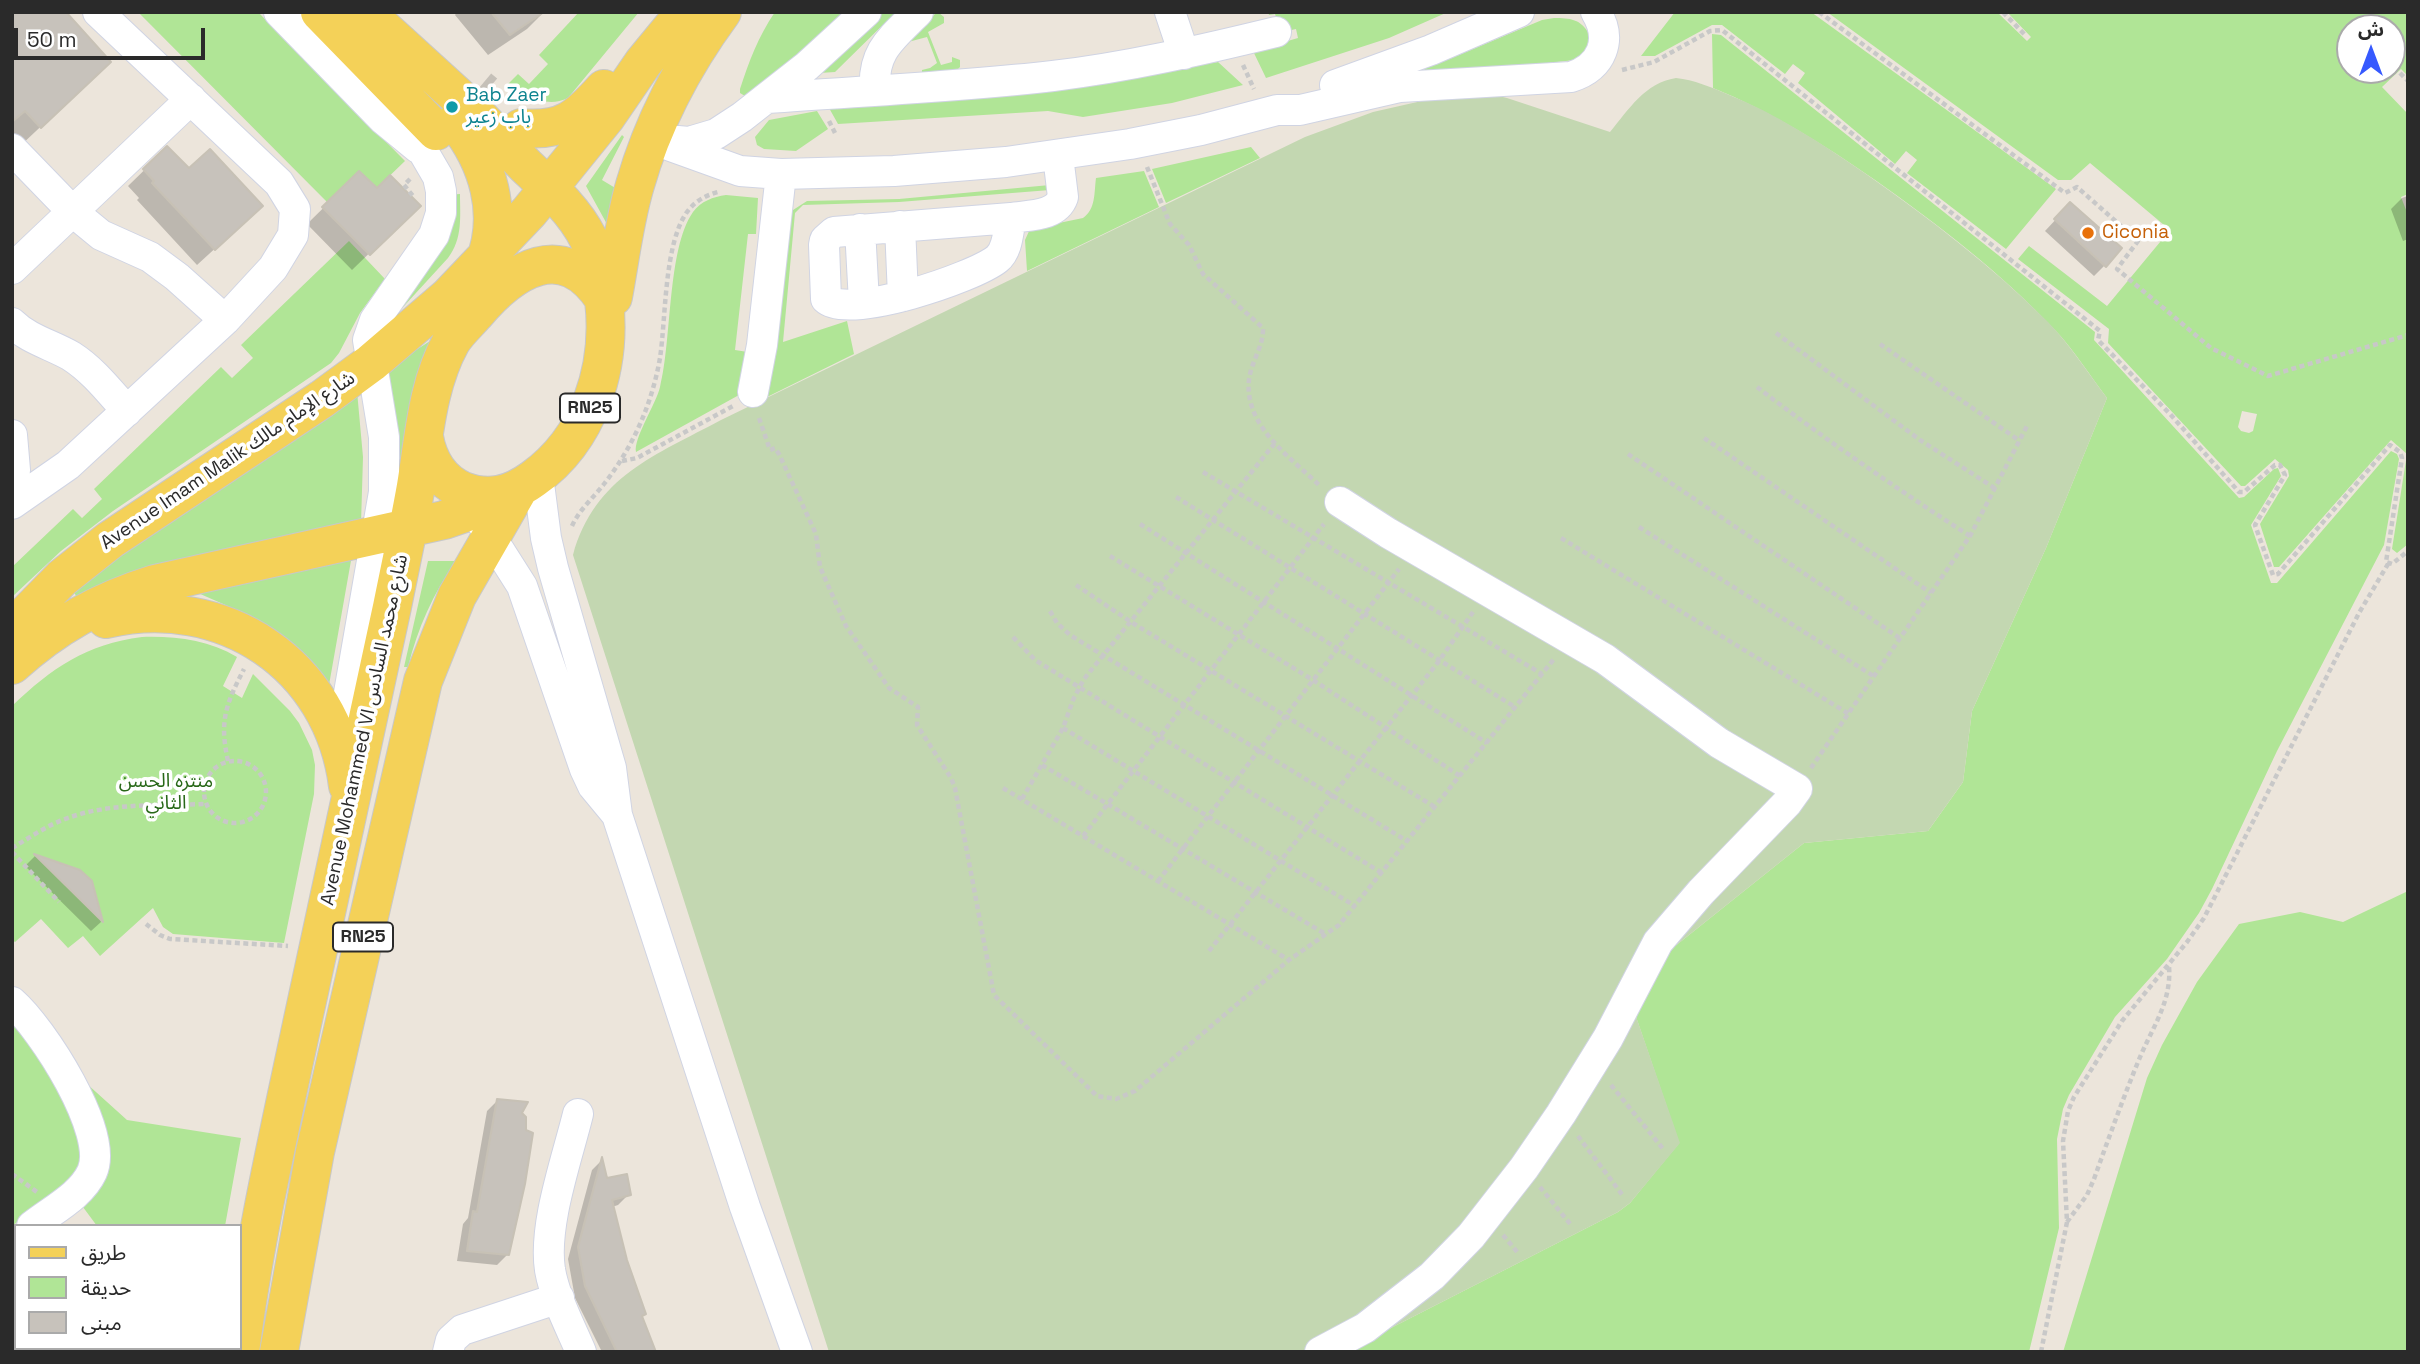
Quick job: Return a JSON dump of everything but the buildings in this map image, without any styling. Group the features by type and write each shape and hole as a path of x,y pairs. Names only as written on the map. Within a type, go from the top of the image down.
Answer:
{"main road":[{"path":"320,12 452,120 560,185"},
{"path":"337,12 452,120 549,129 570,121 588,107 614,79 643,63"},
{"path":"365,12 478,155 490,188 492,218 486,259 452,340"},
{"path":"386,12 452,120 471,202 469,245 448,297"},
{"name":"RN25","path":"487,300 560,185 643,63 685,12"},
{"name":"RN25","path":"279,1352 315,1152 423,681 495,499 564,450 589,411 604,359 608,305 635,186 651,139 674,86 701,40 722,12"},
{"path":"521,128 560,185"},
{"name":"RN25","path":"560,185 589,239 608,305"},
{"name":"Avenue Imam Malik شارع الإمام مالك","path":"12,665 62,578 110,540 323,399 371,363 448,297 560,185"},
{"name":"Avenue Mohammed VI شارع محمد السادس","path":"242,1341 276,1146 358,767 393,532 424,437 434,387 452,340 487,300 520,272 547,264 575,270 586,277 608,305"},
{"path":"424,437 436,470 495,499"},
{"name":"Avenue Imam Malik شارع الإمام مالك","path":"29,632 145,587 444,520 495,499"},
{"path":"29,632 128,613 157,612 184,613 209,619 253,638 292,668 322,707 345,764 349,804"}],"street":[{"path":"12,504 68,465 225,320 273,268 293,235 295,209 279,183 98,12"},
{"path":"279,12 384,120 452,120 438,177 441,213 434,235 370,329 368,340 384,437 384,492 393,532"},
{"path":"651,139 689,142 716,134 807,66 866,12"},
{"path":"875,90 874,72 879,55 918,12"},
{"path":"1170,12 1184,54"},
{"path":"1277,110 1295,99 1420,54 1519,12"},
{"path":"651,139 740,171 782,174 905,170 1058,156 1201,130 1277,110 1300,110 1400,87 1571,78 1583,74 1593,66 1605,45 1602,22 1596,12"},
{"path":"767,98 1055,76 1184,54 1276,32"},
{"path":"13,266 191,99"},
{"path":"12,149 73,212 101,235 150,257 225,320"},
{"path":"1011,218 1006,244 997,259 952,282 903,296 864,302 835,304 826,299 823,251 825,240 834,232 1011,218 1052,211 1061,203 1063,197 1058,156"},
{"path":"753,394 760,361 782,174"},
{"path":"900,226 903,296"},
{"path":"860,229 864,302"},
{"path":"12,323 21,332 71,356 92,372 127,411"},
{"path":"12,435 15,470 12,487"},
{"path":"495,499 585,769 593,786 617,815"},
{"path":"495,499 548,548 611,768 617,815 745,1207 797,1352"},
{"path":"1320,1352 1365,1328 1448,1262 1480,1226 1561,1114 1658,942 1797,789 1734,753 1605,659 1340,502"},
{"path":"12,1002 36,1027 79,1099 94,1141 96,1156 86,1183 35,1224"},
{"path":"578,1114 549,1236 551,1273 581,1352"},
{"path":"448,1352 451,1340 462,1331 559,1298"}],"path":[{"path":"1819,12 2066,193 2077,187 2138,241 2117,269 2211,348 2268,376 2408,335"},
{"path":"2003,12 2026,36"},
{"path":"1593,66 1606,70 1638,67 1654,62 1714,29 1722,30 2100,331 2098,340 2170,414 2239,492 2244,492 2275,465 2280,465 2285,475 2255,525 2273,575 2278,574 2388,446 2395,447 2402,458 2386,558 2389,564"},
{"path":"1083,836 1340,502 1275,443 1257,421 1249,396 1250,369 1263,335 1263,328 1203,274 1191,248 1170,224 1146,164"},
{"path":"1776,333 1920,440 1996,489"},
{"path":"1880,344 2020,441"},
{"path":"1757,387 1846,453 1970,536"},
{"path":"621,461 637,458 753,394 753,405 769,450 775,448 779,454 816,534 820,567 846,626 889,688 918,707 917,725 953,783 992,988 998,1001 1097,1096 1116,1099 1135,1091 1289,960 1327,936 1356,906 1570,640"},
{"path":"1797,789 1970,536 2027,426"},
{"path":"1704,438 1931,593"},
{"path":"1021,799 1063,728 1079,688 1275,443"},
{"path":"1628,454 1901,639"},
{"path":"1203,472 1542,674"},
{"path":"1176,496 1515,707"},
{"path":"1140,524 1487,743"},
{"path":"1639,527 1875,677"},
{"path":"1561,538 1849,714"},
{"path":"1158,881 1414,548"},
{"path":"2041,1352 2067,1222 2063,1141 2064,1126 2074,1097 2122,1021 2188,942 2219,892 2359,613 2389,564 2408,551"},
{"path":"1111,556 1313,680 1460,775"},
{"path":"1076,585 1131,622 1435,807"},
{"path":"1209,951 1439,661 1487,590"},
{"path":"1050,611 1063,630 1408,841"},
{"path":"1013,637 1035,660 1382,873"},
{"path":"228,761 224,734 226,705 249,659"},
{"path":"1063,728 1356,906"},
{"path":"239,760 258,770 264,779 267,790 265,800 253,818 231,823 221,820 206,804 205,783 210,773 218,765 228,761 239,760"},
{"path":"1042,765 1327,936"},
{"path":"1003,788 1289,960"},
{"path":"59,902 12,850 63,819 87,812 124,806 206,804"},
{"path":"146,925 160,936 170,939 289,946"},
{"path":"2067,1222 2087,1195 2136,1067 2165,1006 2170,980 2169,965"},
{"path":"1592,1063 1664,1150"},
{"path":"1561,1114 1624,1197"},
{"path":"1524,1168 1571,1225"},
{"path":"12,1174 38,1193"}],"green space":[{"path":"138,12 258,12 405,161 377,188 359,171 327,202"},
{"path":"579,12 639,12 568,98 544,101 508,84 518,74 529,84 548,64 539,55"},
{"path":"775,12 846,12 808,49 745,96 740,93 740,89 747,69"},
{"path":"881,12 896,12 835,72 819,73"},
{"path":"1268,12 1448,12 1389,38 1266,78 1253,51 1298,38 1296,29 1287,31 1278,23 1275,14 1269,15"},
{"path":"1675,12 1811,12 2056,189 2006,249 1907,173 1917,160 1906,151 1895,164 1798,83 1805,73 1793,64 1785,74 1722,25 1712,25 1655,56 1641,56"},
{"path":"1827,12 1997,12 2027,41 2031,37 2007,12 2408,12 2408,76 2406,14 2336,14 2336,84 2385,84 2382,87 2408,114 2408,194 2401,197 2408,215 2408,544 2397,553 2392,549 2407,454 2391,440 2279,567 2274,567 2260,524 2289,476 2288,470 2275,459 2245,486 2241,486 2108,343 2109,329 2018,259 2029,246 2107,306 2170,230 2090,163 2071,180 2058,180","holes":["2242,411 2257,414 2253,431 2241,431 2238,427"]},
{"path":"939,13 944,17 944,23 928,32 941,65 952,62 952,57 960,60 960,67 956,71 922,73 922,70 937,63 927,37 908,42"},
{"path":"1542,20 1574,20 1589,34 1587,50 1575,60 1390,80 1442,62"},
{"path":"1712,34 1721,35 2095,332 2094,340 2239,498 2244,497 2278,468 2281,476 2251,525 2271,583 2277,583 2391,451 2397,454 2399,459 2384,545 2277,751 2199,913 2167,959 2115,1017 2069,1095 2063,1109 2057,1139 2059,1228 2029,1352 1344,1352 1618,1212 1630,1203 1679,1143 1632,1005 1654,963 1804,843 1928,831 1963,782 1972,711 2046,548 2107,398 2055,330 1991,269 1946,232 1816,141 1756,107 1713,88"},
{"path":"1218,62 1243,85 1172,103 1083,117 1048,111 838,124 824,99 1074,83"},
{"path":"1676,78 1715,89 1781,120 1832,151 1914,208 1983,262 2027,301 2048,322 2107,398 2046,548 1972,711 1963,782 1928,831 1804,843 1654,963 1632,1005 1680,1143 1630,1203 1618,1212 1344,1352 829,1352 573,555 583,528 596,506 612,487 651,457 721,420 1305,137 1373,112 1457,93 1490,94 1507,98 1610,132 1647,91 1655,85"},
{"path":"817,111 828,129 796,151 764,149 757,145 755,137 769,120"},
{"path":"622,135 624,137 602,180 617,189 608,226 586,186"},
{"path":"1251,147 1260,158 1166,203 1152,169"},
{"path":"1144,171 1159,207 1027,271 1025,240 1030,229 1083,218 1092,205 1096,178"},
{"path":"1050,185 1050,190 899,202 803,205 795,213 783,342 847,321 854,354 765,398 792,204 793,210 807,201 899,199"},
{"path":"460,194 460,227 453,250 383,329 447,195"},
{"path":"726,195 758,198 756,234 748,234 735,350 754,353 739,395 636,452 638,439 660,387 674,272 685,228 700,205 712,198"},
{"path":"349,241 385,279 360,313 331,363 113,511 61,551 12,597 12,567 73,509 82,518 102,499 94,489 221,367 232,378 253,358 241,345"},
{"path":"430,341 398,514 379,374"},
{"path":"357,391 363,457 361,524 76,596 75,583"},
{"path":"352,555 329,685 280,635 255,618 198,593"},
{"path":"428,561 456,561 433,598 416,638 408,667 404,667"},
{"name":"منتزه الحسن الثاني","path":"142,637 191,640 237,657 223,686 242,698 253,674 290,711 312,750 315,765 314,794 284,943 173,934 163,927 153,908 100,956 83,936 68,948 41,919 15,942 12,940 12,706 41,680 71,660 104,645"},
{"path":"2408,891 2408,1352 2063,1352 2147,1078 2197,982 2239,924 2300,912 2343,922"},
{"path":"12,1019 62,1093 83,1153 73,1181 12,1226"},
{"path":"86,1083 127,1120 241,1138 225,1224 96,1224 80,1203 102,1185 108,1173 109,1158"}],"tunnel":[{"path":"479,88 485,93"}],"place":[{"name":"Bab Zaer باب زعير","path":"452,107"},
{"name":"Ciconia","path":"2088,233"}]}
